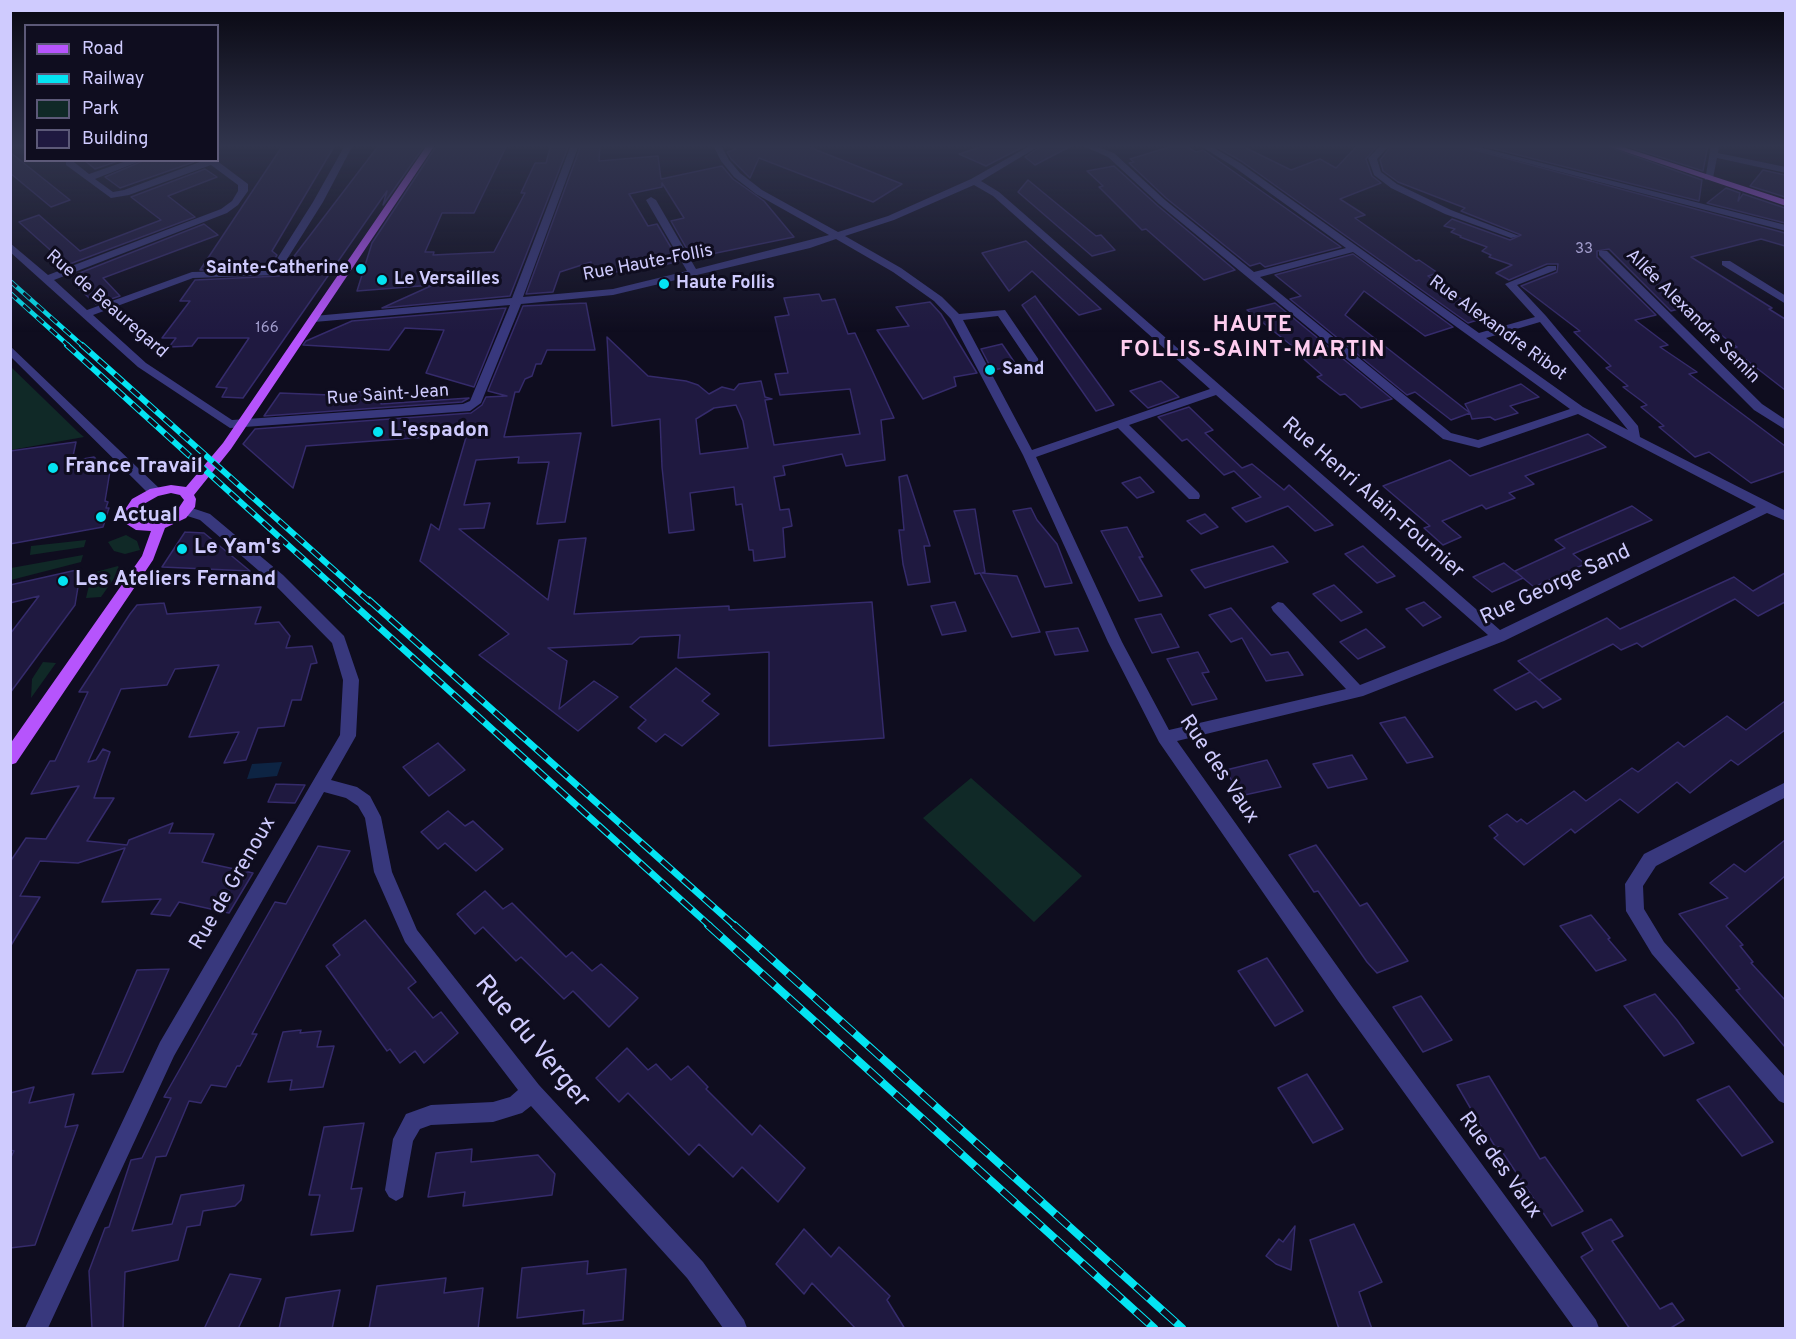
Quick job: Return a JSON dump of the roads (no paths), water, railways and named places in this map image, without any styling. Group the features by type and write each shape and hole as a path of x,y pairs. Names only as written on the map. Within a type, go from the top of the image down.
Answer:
{"main road":[{"path":"188,494 227,446 240,423 389,207"},
{"path":"178,489 188,494 190,504 186,511 160,525 141,527 130,520 129,514 137,502 155,492 178,489"},
{"path":"10,758 18,738 148,557 160,525"}],"street":[{"path":"49,278 229,207"},
{"path":"86,314 192,275 273,273 315,207"},
{"name":"Rue Saint-Jean","path":"240,423 466,408 475,403 551,207"},
{"path":"655,207 693,273"},
{"name":"Rue des Vaux","path":"787,207 897,270 938,299 956,318 1029,455 1115,642 1165,737 1345,994 1588,1329"},
{"name":"Rue Haute-Follis","path":"314,319 613,292 839,236 915,207"},
{"name":"Rue Henri Alain-Fournier","path":"1011,207 1499,637"},
{"path":"1169,207 1447,436 1463,442 1479,444 1579,410"},
{"name":"Rue Alexandre Ribot","path":"1296,207 1579,410 1785,517"},
{"path":"1439,207 1514,236"},
{"path":"1705,207 1785,228"},
{"name":"Rue de Beauregard","path":"10,246 49,278 142,364 230,424 240,423"},
{"path":"1251,276 1354,249"},
{"name":"Allée Alexandre Semin","path":"1603,253 1758,406 1785,426"},
{"path":"1726,263 1785,302"},
{"path":"1552,268 1510,284 1542,318 1634,429 1634,438"},
{"path":"956,318 1001,312 1033,360"},
{"path":"1478,337 1542,318"},
{"path":"10,349 155,492"},
{"path":"1029,455 1122,425 1218,390"},
{"path":"1122,425 1194,496"},
{"name":"Rue George Sand","path":"1165,737 1358,692 1499,637 1767,507"},
{"name":"Rue de Grenoux","path":"36,1329 167,1049 348,736 351,680 339,640 278,579 205,517 186,511"},
{"path":"1278,607 1358,692"},
{"name":"Rue du Verger","path":"320,784 351,792 364,801 373,816 383,872 411,936 532,1092 695,1270 736,1329"},
{"path":"1785,789 1650,860 1634,884 1635,911 1658,948 1785,1094"},
{"path":"396,1190 403,1139 413,1121 431,1115 493,1112 515,1106 532,1092"}],"water":[{"path":"282,762 277,776 247,779 252,764"}],"railway":[{"path":"10,281 83,346"},
{"path":"10,293 69,346"},
{"path":"67,345 351,602"},
{"path":"82,345 370,602"},
{"path":"349,600 710,926"},
{"path":"369,600 735,926"},
{"path":"708,925 1154,1328"},
{"path":"734,925 1182,1328"}],"place":[{"name":"Sainte-Catherine","path":"361,269"},
{"name":"Le Versailles","path":"382,280"},
{"name":"Haute Follis","path":"664,284"},
{"name":"Sand","path":"990,370"},
{"name":"L'espadon","path":"378,432"},
{"name":"France Travail","path":"53,468"},
{"name":"Actual","path":"101,517"},
{"name":"Le Yam's","path":"182,549"},
{"name":"Les Ateliers Fernand","path":"63,581"}],"district":[{"name":"HAUTE FOLLIS-SAINT-MARTIN","path":"1253,340"}]}
